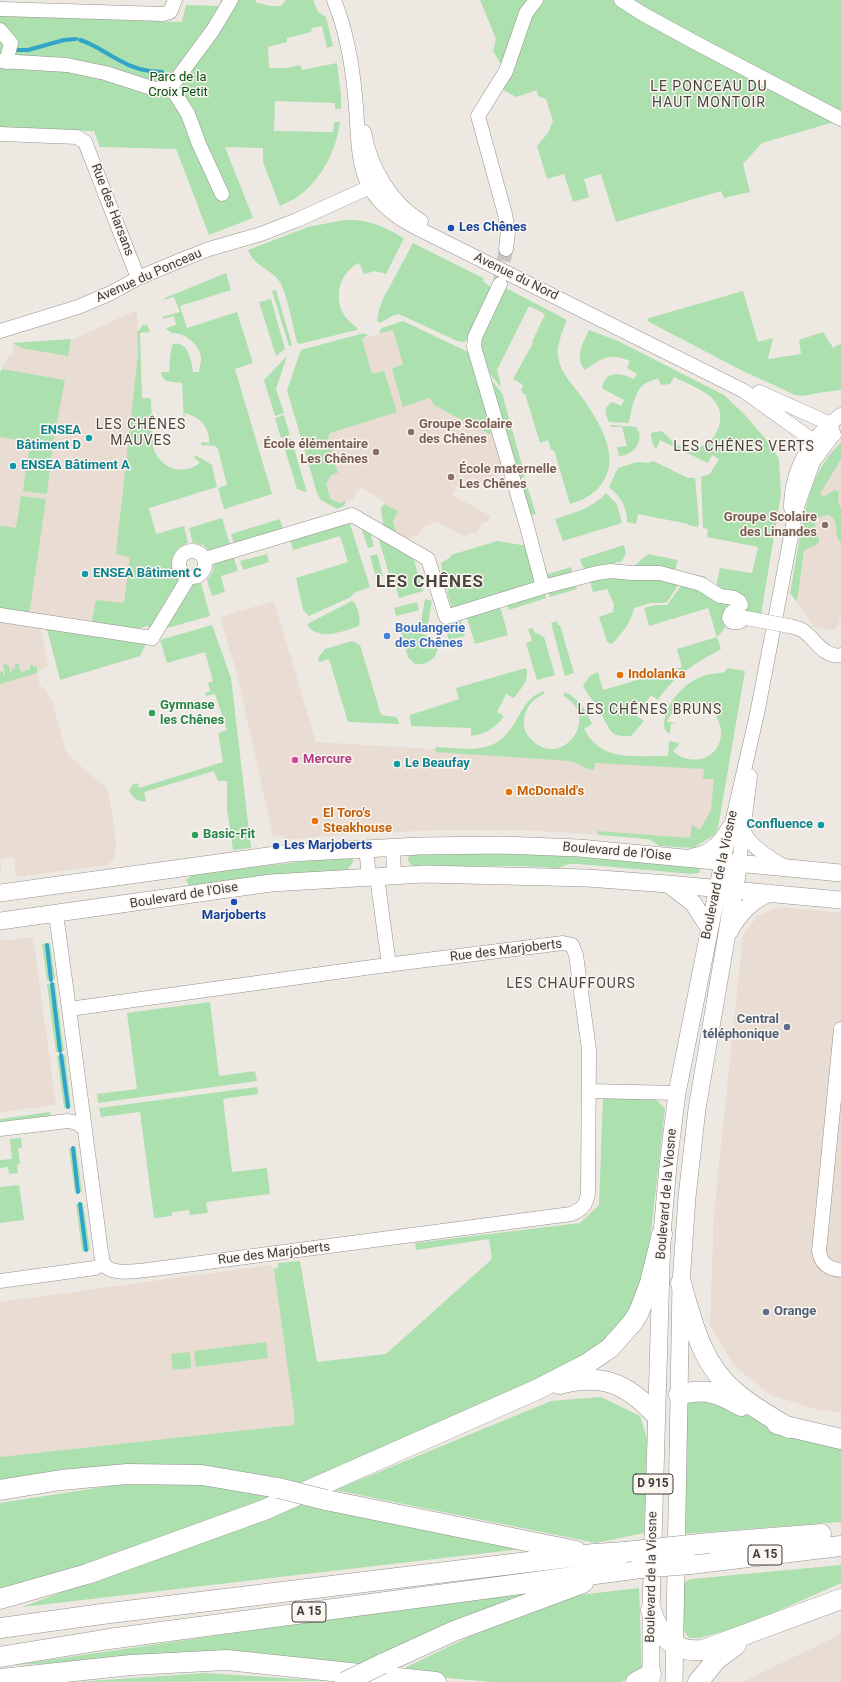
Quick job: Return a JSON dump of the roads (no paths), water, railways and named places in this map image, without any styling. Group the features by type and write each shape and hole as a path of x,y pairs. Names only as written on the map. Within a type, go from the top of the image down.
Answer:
{"highway":[{"path":"0,1599 87,1574 264,1510 536,1390 585,1365 602,1355 626,1332 639,1312 650,1283 662,1234"},
{"path":"681,1283 695,1332 716,1371 734,1392 756,1408 789,1428"},
{"path":"536,1390 565,1382 590,1380 610,1382 622,1386 634,1394 655,1414"},
{"path":"679,1395 692,1391 714,1393 732,1401 753,1414 789,1428 841,1439"},
{"path":"0,1490 61,1480 127,1474 202,1475 278,1488 326,1500 594,1554"},
{"name":"A 15","path":"0,1628 110,1613 594,1554 841,1532"},
{"name":"A 15","path":"0,1658 124,1637 618,1570 690,1564 841,1546"},
{"path":"345,1682 454,1631 618,1570"},
{"path":"650,1610 659,1631 674,1644 688,1650 703,1650 841,1599"},
{"path":"698,1682 717,1659 726,1651 763,1628"},
{"path":"0,1679 131,1665 227,1660 436,1682"}],"main road":[{"path":"686,858 710,852 737,829"},
{"name":"Boulevard de l'Oise","path":"0,894 290,853 393,847 502,845 579,848 841,873"},
{"name":"Boulevard de la Viosne","path":"646,1679 650,1610 655,1414 662,1234 668,1165 677,1093 717,888 731,862"},
{"name":"Boulevard de la Viosne","path":"674,1682 681,1283 692,1149 734,890 731,862"},
{"name":"Boulevard de l'Oise","path":"0,921 271,883 424,874 587,878 717,888 841,900"},
{"path":"668,884 692,903 709,928"},
{"path":"726,940 737,920 748,907 755,901 770,893"},
{"path":"677,1466 655,1414 664,1405 679,1395"},
{"path":"646,1679 669,1658 674,1644"}],"street":[{"path":"0,24 3,6 163,14 170,12 175,0"},
{"path":"171,87 213,30 231,0"},
{"name":"Avenue du Nord","path":"334,0 344,30 351,62 355,92 360,162 370,187 383,205 401,219 828,434"},
{"name":"Avenue du Nord","path":"340,0 350,30 359,67 364,132 368,148 375,166 389,190 404,209 423,223 775,400 828,434"},
{"path":"506,249 508,232 505,214 478,116 506,71 526,13 536,0"},
{"path":"621,0 691,40 841,119"},
{"path":"0,30 11,43 3,61 67,65 105,73 155,89 169,86 171,87"},
{"path":"171,87 188,114 199,144 222,194"},
{"name":"Rue des Harsans","path":"0,134 77,137 85,142 138,278"},
{"path":"370,187 373,186 389,190"},
{"name":"Avenue du Ponceau","path":"0,331 78,307 111,293 138,278 209,250 258,235 297,220 370,187"},
{"path":"500,284 475,336 474,347 526,523 543,587"},
{"path":"828,434 841,415"},
{"name":"Boulevard de la Viosne","path":"731,862 756,714 792,526 808,472 828,434"},
{"path":"205,560 352,516 428,559 446,617 543,587 597,573 611,571 660,573 701,584 720,596 738,599 741,605 731,613 729,618 732,622 736,623 746,618 789,626 805,632 829,653 836,656 841,655"},
{"path":"190,551 200,553 205,560 206,567 197,577 189,577 184,574 180,568 180,560 183,555 190,551"},
{"path":"0,615 152,638 189,577"},
{"path":"737,829 763,853 787,868"},
{"path":"393,847 394,876"},
{"path":"366,848 373,877 389,965"},
{"path":"0,1281 95,1268 104,1264 56,914"},
{"name":"Rue des Marjoberts","path":"69,1009 549,944 569,944 575,950 578,962 589,1050 588,1193 587,1201 581,1210 571,1214 125,1272 110,1270 104,1264"},
{"path":"841,1029 819,1251 823,1263 827,1267 833,1270 841,1270"},
{"path":"589,1091 677,1093"},
{"path":"0,1129 68,1121 85,1129"}],"waterway":[{"path":"12,50 28,50 64,40 76,39"},
{"path":"80,40 133,67 162,72"},
{"path":"47,945 51,980"},
{"path":"52,984 60,1051"},
{"path":"61,1055 68,1107"},
{"path":"73,1148 78,1192"},
{"path":"80,1204 86,1250"}],"tunnel":[{"path":"500,282 506,249"}],"place":[{"name":"Les Chênes","path":"451,228"},
{"name":"Groupe Scolaire des Chênes","path":"411,432"},
{"name":"ENSEA Bâtiment D","path":"89,438"},
{"name":"École élémentaire Les Chênes","path":"376,452"},
{"name":"ENSEA Bâtiment A","path":"13,466"},
{"name":"École maternelle Les Chênes","path":"451,477"},
{"name":"Groupe Scolaire des Linandes","path":"825,525"},
{"name":"ENSEA Bâtiment C","path":"85,574"},
{"name":"Boulangerie des Chênes","path":"387,636"},
{"name":"Indolanka","path":"620,675"},
{"name":"Gymnase les Chênes","path":"152,713"},
{"name":"Mercure","path":"295,760"},
{"name":"Le Beaufay","path":"397,764"},
{"name":"McDonald's","path":"509,792"},
{"name":"El Toro's Steakhouse","path":"315,821"},
{"name":"Confluence","path":"821,825"},
{"name":"Basic-Fit","path":"195,835"},
{"name":"Les Marjoberts","path":"276,846"},
{"name":"Marjoberts","path":"234,902"},
{"name":"Central téléphonique","path":"787,1027"},
{"name":"Orange","path":"766,1312"}],"district":[{"name":"LE PONCEAU DU HAUT MONTOIR","path":"709,96"},
{"name":"LES CHÊNES MAUVES","path":"141,434"},
{"name":"LES CHÊNES VERTS","path":"744,447"},
{"name":"LES CHÊNES","path":"430,583"},
{"name":"LES CHÊNES BRUNS","path":"650,710"},
{"name":"LES CHAUFFOURS","path":"571,984"}],"park label":[{"name":"Parc de la Croix Petit","path":"178,86"}]}
